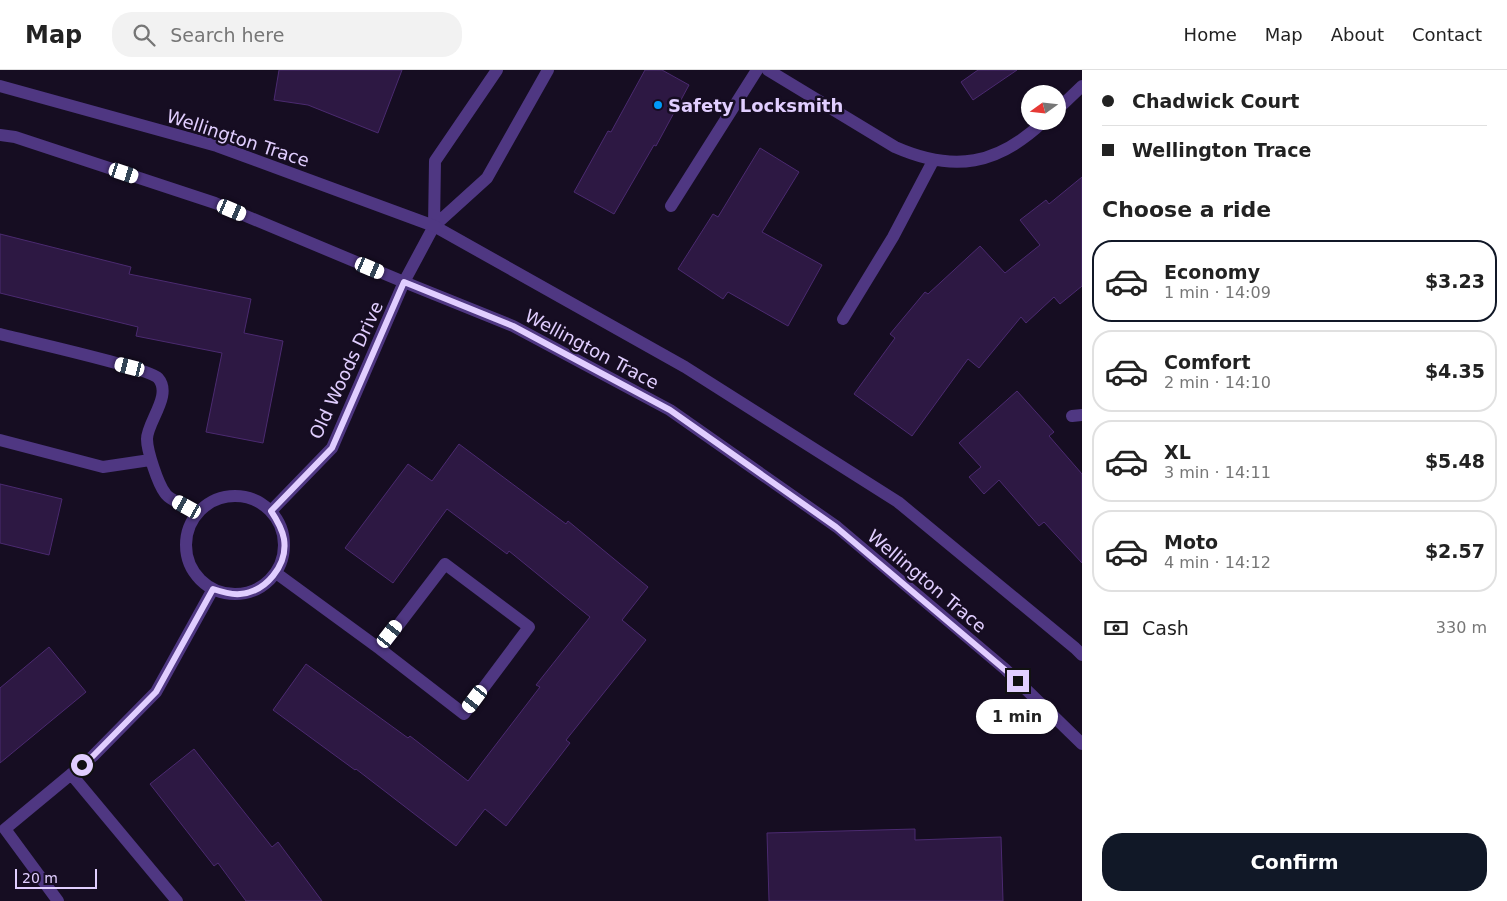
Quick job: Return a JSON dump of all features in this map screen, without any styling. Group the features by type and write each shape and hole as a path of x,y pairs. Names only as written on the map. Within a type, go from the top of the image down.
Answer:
{"street":[{"path":"434,226 435,161 496,70"},
{"path":"434,226 487,178 548,70"},
{"path":"672,206 757,70"},
{"path":"768,70 895,147 934,161 975,160 995,155 1014,146 1034,130"},
{"name":"Wellington Trace","path":"0,86 217,146 434,226 685,367 898,502 1082,655"},
{"path":"1066,101 1082,86"},
{"name":"Wellington Trace","path":"0,135 15,138 214,203 513,326 670,410 836,527 1004,669 1082,744"},
{"path":"843,318 894,236 934,161"},
{"name":"Old Woods Drive","path":"271,511 332,448 404,282 434,226"},
{"path":"0,334 130,367 157,377 163,386 161,400 146,438 150,460 166,495 198,513"},
{"path":"0,440 103,467 150,460"},
{"path":"226,496 242,496 258,501 271,511 280,525 284,541 283,557 276,573 266,583 255,590 241,594 213,589 201,580 192,568 187,554 186,540 190,525 198,513 210,502 226,496"},
{"path":"276,573 380,648 464,714 529,627 445,564 380,648"},
{"path":"58,901 5,829 93,756 156,692 213,589"},
{"path":"71,774 177,901"}],"building":[{"path":"279,70 402,70 378,133 308,105 274,100"},
{"path":"645,70 662,70 689,85 656,146 654,145 614,214 574,192 608,131 611,132"},
{"path":"978,70 1017,70 973,100 961,82"},
{"path":"760,148 799,172 762,232 822,265 788,326 728,292 723,299 678,269 713,214 718,217"},
{"path":"1082,177 1082,286 1060,304 1054,297 1026,323 1021,317 979,368 968,359 912,436 854,394 895,338 890,334 925,292 928,294 980,246 1005,273 1040,245 1020,220 1046,200 1049,204"},
{"path":"0,234 131,267 129,274 251,299 244,333 283,341 263,443 206,432 222,353 136,336 138,327 0,293"},
{"path":"1017,391 1054,432 1049,436 1082,474 1082,563 1044,522 1039,526 999,480 984,494 969,477 981,467 959,443"},
{"path":"459,444 566,524 568,521 648,587 622,620 646,640 566,740 570,743 506,826 485,809 456,846 356,769 273,710 306,664 408,738 410,736 468,781 540,687 536,685 590,617 509,551 507,554 447,509 393,583 345,548 408,464 432,481"},
{"path":"0,484 62,499 49,555 0,543"},
{"path":"49,647 86,692 0,763 0,688"},
{"path":"194,749 272,847 278,842 322,901 246,901 218,863 214,866 150,784"},
{"path":"915,829 915,840 1001,837 1003,901 769,901 767,833"}],"place":[{"name":"Safety Locksmith","path":"658,105"}],"route":[{"path":"82,765 156,692 213,589 241,594 255,590 276,573 283,557 284,541 280,525 271,511 332,448 404,282 513,326 670,410 836,527 1018,681"}]}
